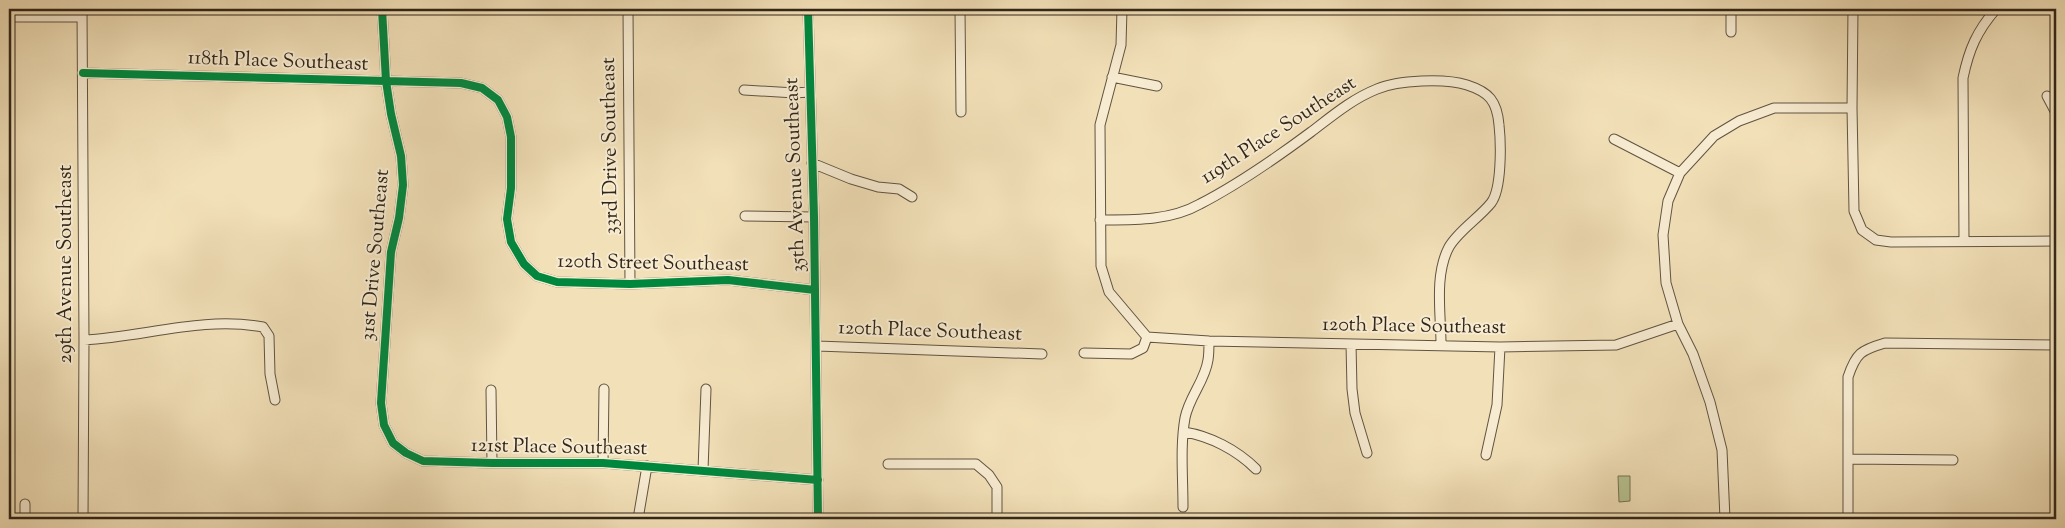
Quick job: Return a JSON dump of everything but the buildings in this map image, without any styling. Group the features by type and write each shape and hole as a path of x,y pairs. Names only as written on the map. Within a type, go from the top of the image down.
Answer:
{"street":[{"name":"31st Drive Southeast","path":"382,9 386,81 390,114 401,156 403,185 399,218 391,252 381,403 384,425 393,444"},
{"name":"33rd Drive Southeast","path":"628,9 630,284"},
{"name":"35th Avenue Southeast","path":"808,9 817,346 818,519"},
{"path":"960,9 961,112"},
{"path":"1084,353 1131,354 1143,348 1147,337 1109,292 1100,266 1100,125 1121,45 1122,9"},
{"path":"1732,9 1732,32"},
{"path":"1853,9 1854,211 1862,230 1876,240 1891,242 2056,241"},
{"path":"1964,241 1963,78 1968,53 1978,31 1996,9"},
{"path":"9,17 82,13"},
{"name":"29th Avenue Southeast","path":"82,13 84,340 82,519"},
{"name":"118th Place Southeast","path":"83,73 461,82 482,88 498,100 507,117 511,137 511,188 507,219 511,242 524,264"},
{"path":"1112,77 1157,86"},
{"name":"119th Place Southeast","path":"1100,220 1139,220 1176,215 1199,205 1266,164 1345,105 1378,88 1411,82 1459,83 1479,89 1495,103 1499,126 1498,183 1492,202 1450,246 1442,268 1441,344"},
{"path":"744,90 795,94 809,92"},
{"path":"2047,96 2056,113"},
{"path":"1725,519 1722,450 1710,402 1693,354 1678,324 1666,283 1663,235 1668,201 1680,173 1714,136 1739,121 1774,108 1852,108"},
{"path":"1614,139 1680,173"},
{"path":"812,163 878,187 899,189 912,197"},
{"path":"745,216 814,217"},
{"name":"120th Street Southeast","path":"524,264 537,276 557,282 630,284 728,280 815,290"},
{"path":"84,340 114,339 199,324 248,324 263,327 269,336 270,374 275,400"},
{"name":"120th Place Southeast","path":"1147,337 1209,341 1351,344 1616,345 1678,324"},
{"path":"1183,506 1184,432 1190,401 1204,375 1208,360 1209,341"},
{"path":"1848,519 1848,377 1853,362 1865,349 1885,343 2056,345"},
{"path":"1351,344 1354,413 1367,453"},
{"name":"120th Place Southeast","path":"817,346 1042,354"},
{"path":"1486,455 1497,404 1500,346"},
{"path":"603,463 604,389"},
{"path":"702,470 706,389"},
{"path":"491,390 492,463"},
{"path":"1184,432 1198,434 1228,447 1256,468"},
{"name":"121st Place Southeast","path":"393,444 423,461 603,463 818,480"},
{"path":"1848,459 1953,460"},
{"path":"888,464 976,464 989,475 997,487 997,519"},
{"path":"638,519 647,466"},
{"path":"25,504 25,519"}],"green space":[{"path":"1618,476 1630,476 1630,501 1619,502"}],"cycle path":[{"path":"382,9 386,81 391,114 401,156 403,185 399,218 391,252 381,403 384,425 393,443 406,453 423,461 603,463 818,480"},
{"path":"808,9 814,217 818,519"},
{"path":"83,73 461,83 482,88 498,100 507,117 511,137 511,188 507,219 511,242 524,264 537,276 557,282 630,284 728,280 815,290"}]}
